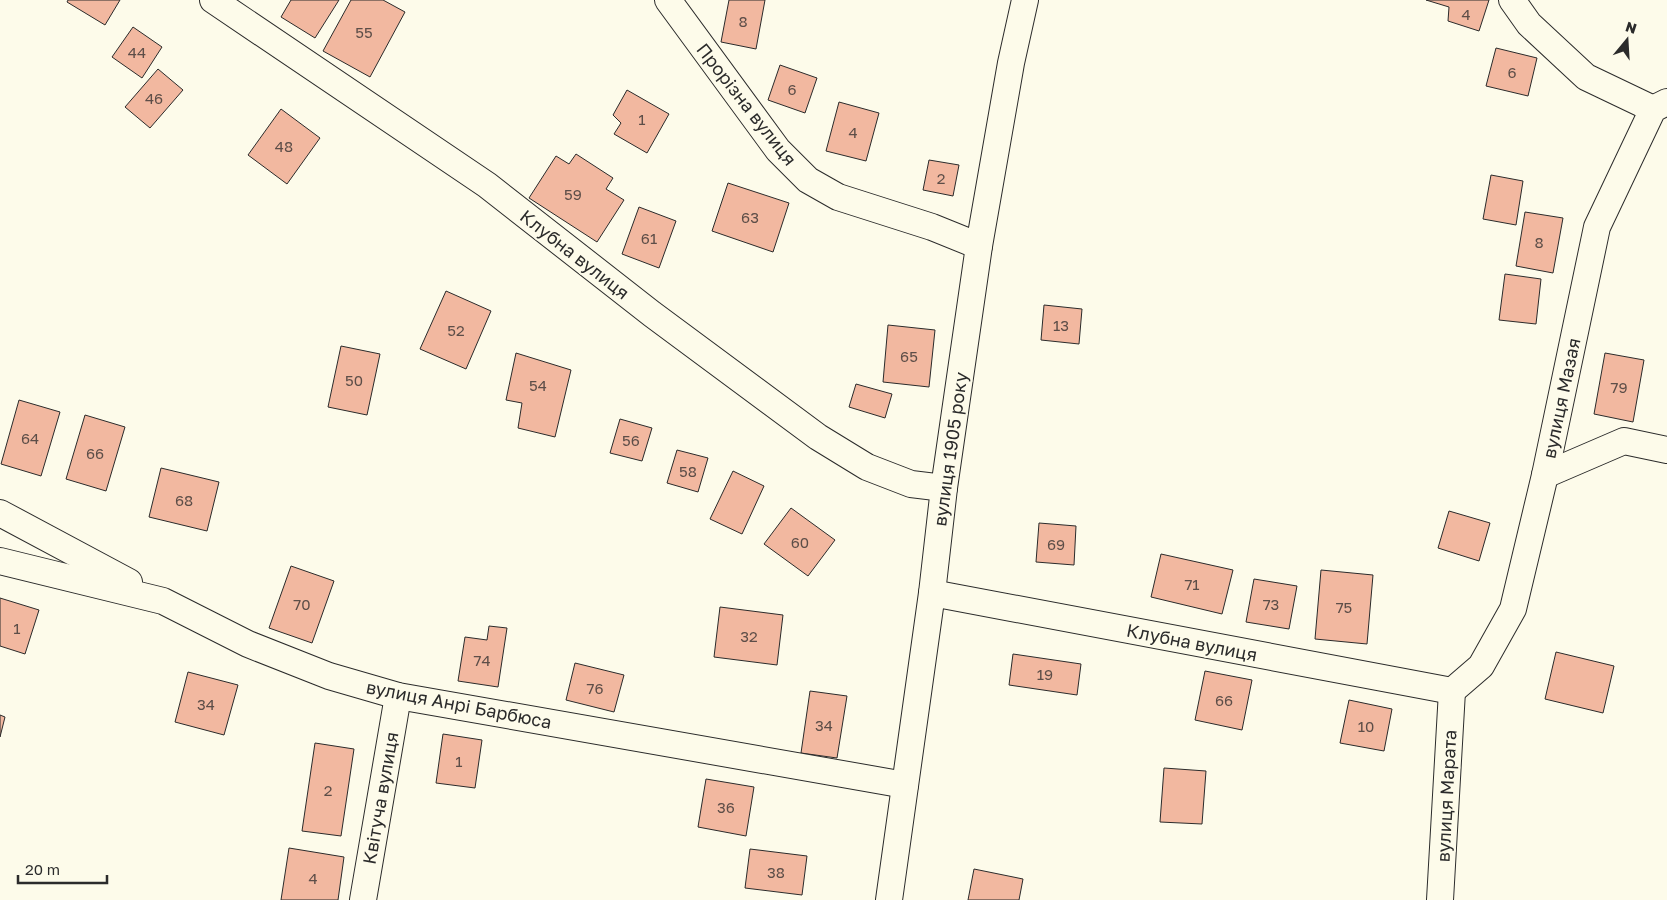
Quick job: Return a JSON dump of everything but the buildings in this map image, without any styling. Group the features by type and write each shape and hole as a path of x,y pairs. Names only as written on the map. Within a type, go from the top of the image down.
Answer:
{"street":[{"name":"Клубна вулиця","path":"213,0 487,186 652,314 818,437 867,467 911,484 944,488"},
{"name":"Прорізна вулиця","path":"668,0 778,150 808,180 838,197 932,228 978,246"},
{"name":"вулиця 1905 року","path":"890,900 978,246 1011,63 1025,0"},
{"path":"1512,0 1529,24 1586,77 1660,106"},
{"name":"вулиця Мазая","path":"1452,691 1482,666 1513,609 1544,475 1597,226 1660,106"},
{"path":"1544,475 1624,441 1667,450"},
{"path":"0,513 163,601"},
{"name":"вулиця Анрі Барбюса","path":"0,561 163,601 248,644 329,676 398,696 905,785"},
{"name":"Клубна вулиця","path":"932,593 1452,691"},
{"name":"вулиця Марата","path":"1440,900 1452,691"},
{"name":"Квітуча вулиця","path":"363,900 398,696"}]}
